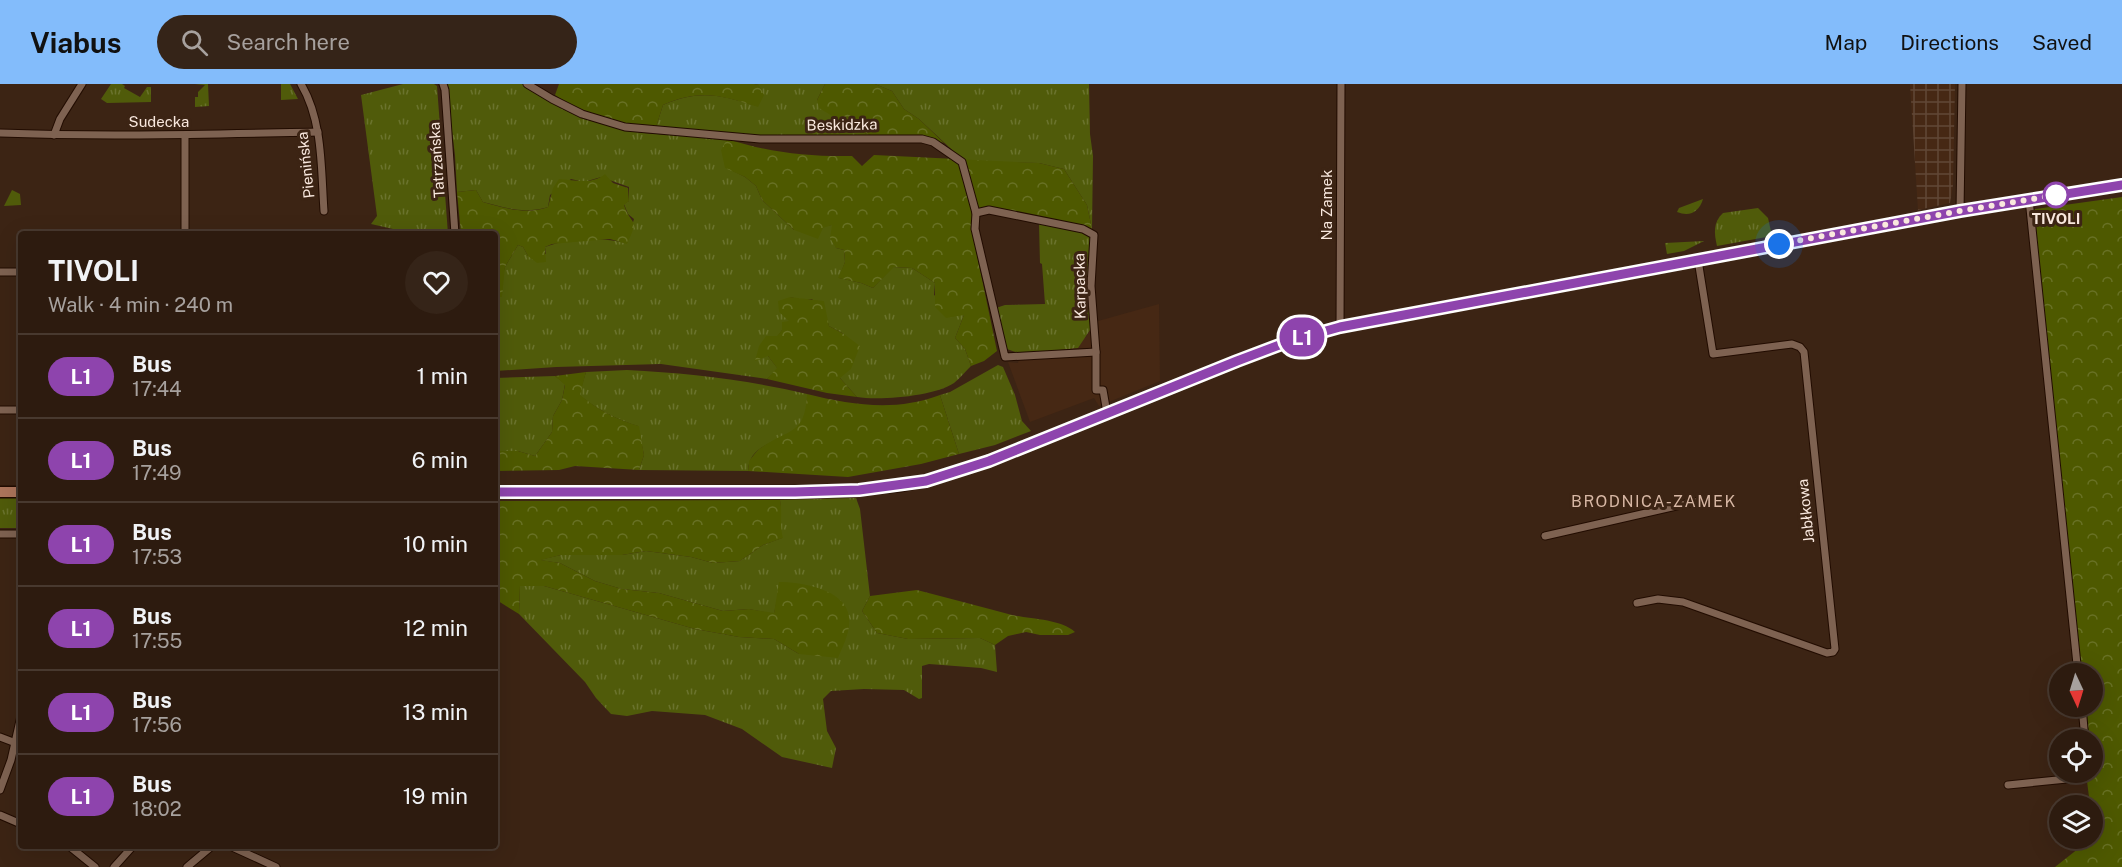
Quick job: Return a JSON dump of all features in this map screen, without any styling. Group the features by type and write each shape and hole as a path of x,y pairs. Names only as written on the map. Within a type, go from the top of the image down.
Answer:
{"main road":[{"path":"498,492 795,492 845,491 900,486 956,473 1237,361 1290,341 1340,327 1960,211 2122,185"},
{"path":"0,492 18,492"}],"street":[{"path":"54,135 60,119 82,84"},
{"name":"Pienińska","path":"301,84 318,132 324,211"},
{"name":"Tatrzańska","path":"442,84 445,90 455,231"},
{"name":"Beskidzka","path":"527,84 582,114 625,127 760,139 922,139 933,142 962,162 976,213 975,229 1005,357 1096,352"},
{"name":"Na Zamek","path":"1340,327 1341,84"},
{"path":"1960,211 1962,84"},
{"name":"Sudecka","path":"0,133 185,135 318,132"},
{"path":"185,135 185,231"},
{"path":"2029,199 2077,663"},
{"name":"Karpacka","path":"976,213 989,210 1083,229 1094,235 1091,286 1096,352 1096,390 1103,390 1107,413"},
{"name":"Jabłkowa","path":"1637,603 1658,600 1683,602 1827,653 1835,649 1804,352 1800,347 1791,344 1713,354 1698,260"},
{"path":"0,272 18,272"},
{"path":"0,410 18,410"},
{"path":"1545,536 1703,500"},
{"path":"0,534 18,534"},
{"path":"0,737 18,744"},
{"path":"0,790 18,746"},
{"path":"2007,785 2049,781"},
{"path":"0,815 18,823"},
{"path":"73,849 95,867"},
{"path":"114,867 130,849"},
{"path":"187,867 208,849"},
{"path":"237,849 276,867"}],"shaded area":[{"path":"1910,84 1955,84 1953,185 1950,203 1918,210"},
{"path":"1159,304 1160,381 1099,406 1094,398 1030,422 1008,362 1018,363 1021,354 1086,337 1098,321"}],"green space":[{"path":"111,84 122,84 124,88 140,97 147,87 151,87 151,102 107,103 101,99"},
{"path":"195,84 208,84 209,106 195,107 195,97 198,97 198,92 205,85"},
{"path":"281,84 290,84 298,99 281,100"},
{"path":"403,84 434,84 437,86 448,231 402,231 371,224 377,216 361,95"},
{"path":"446,84 524,84 575,115 626,130 727,139 725,167 745,177 756,186 762,200 794,230 832,225 836,248 844,250 845,262 839,278 873,288 893,267 912,268 935,283 934,295 964,315 955,338 965,349 971,366 954,383 934,391 893,398 857,397 840,378 844,334 829,326 825,313 812,299 803,300 790,297 789,321 777,337 768,356 778,369 767,379 661,364 498,371 498,293 505,267 518,245 523,247 528,256 546,254 545,247 575,240 596,239 627,243 634,219 628,214 624,204 629,201 629,187 601,177 584,182 571,179 550,195 548,207 531,210 516,209 483,202 476,190 457,192"},
{"path":"559,84 754,84 759,85 764,95 758,107 732,99 699,95 676,100 663,105 656,127 627,125 572,106 555,95"},
{"path":"754,84 825,84 817,100 855,130 871,135 806,138 656,127 663,105 688,97 710,95 757,106 759,85"},
{"path":"825,84 875,84 892,91 904,109 919,119 944,143 923,137 871,135 855,130 819,108 817,100"},
{"path":"875,84 1089,84 1093,156 1092,229 1087,205 1064,169 1039,163 964,161 919,119 904,109 892,91"},
{"path":"727,139 789,153 852,156 862,166 874,155 1039,163 1064,169 1087,205 1092,229 986,207 972,212 973,236 997,351 984,361 971,366 965,349 955,338 964,315 946,318 935,307 935,283 912,268 894,267 873,288 838,278 845,262 844,250 836,248 830,238 832,225 823,228 818,239 794,230 762,200 756,186 745,177 725,168 721,150"},
{"path":"605,174 613,183 628,188 629,201 624,205 634,225 627,244 610,239 552,244 545,247 546,262 537,263 528,256 523,247 518,245 505,267 502,297 498,297 498,231 461,231 457,192 476,190 483,202 516,210 532,210 548,207 553,188 559,179 589,181"},
{"path":"12,190 20,194 21,205 4,206"},
{"path":"2122,197 2122,867 2055,867 2078,849 2103,849 2103,795 2089,795 2087,783 2103,783 2103,729 2082,729 2081,717 2103,717 2103,663 2075,663 2029,210"},
{"path":"1703,199 1699,207 1690,214 1677,212 1679,208"},
{"path":"1758,208 1768,218 1772,236 1717,246 1715,228 1717,220 1723,213"},
{"path":"1039,223 1076,229 1090,235 1092,244 1092,327 1078,348 1021,354 1007,349 996,308 1005,305 1045,304 1042,264 1040,263"},
{"path":"1704,241 1684,251 1667,254 1665,243"},
{"path":"790,297 824,301 829,326 860,346 851,369 840,378 857,397 827,393 767,379 777,368 768,356 755,361 759,346 766,336 777,336 782,330 782,322 789,321 779,312 778,301"},
{"path":"998,365 1003,367 1015,395 1022,421 1031,431 995,445 959,454 940,395 950,392"},
{"path":"627,370 718,378 807,394 806,412 796,429 755,453 748,471 639,470 644,455 638,426 607,414 579,395 586,372"},
{"path":"586,372 580,395 608,414 639,426 644,455 639,470 575,466 559,470 498,471 498,451 518,451 535,456 552,432 553,416 562,400 565,385 555,376"},
{"path":"555,376 565,384 562,400 553,416 552,432 535,456 518,451 498,451 498,378"},
{"path":"807,394 874,405 907,404 940,395 959,454 921,464 848,477 748,471 749,461 758,450 799,424 806,407"},
{"path":"0,498 18,498 18,528 0,528"},
{"path":"856,498 860,509 870,596 862,611 877,633 908,639 980,638 995,645 997,672 981,668 929,664 922,666 922,698 919,699 904,690 831,691 823,699 827,731 836,748 832,768 782,757 742,729 705,715 652,711 627,716 611,714 585,682 519,614 520,586 544,586 695,629 739,637 774,639 799,654 776,604 774,614 749,609 723,611 659,593 622,589 595,581 560,563 539,560 561,555 622,555 646,551 691,557 713,563 740,561 763,545 782,538 780,500"},
{"path":"780,500 783,538 763,545 740,561 713,563 691,557 646,551 622,555 561,555 541,560 560,563 595,581 622,589 659,593 723,611 749,609 774,613 779,582 821,589 840,600 846,607 849,617 848,633 838,658 799,654 774,639 739,637 695,629 544,586 520,586 519,614 498,601 498,501"},
{"path":"917,590 1012,615 1062,624 1075,632 1068,635 1040,635 1026,632 1008,636 995,645 980,638 908,639 877,633 862,611 870,596"}],"bus line":[{"name":"L1","path":"498,492 795,492 845,491 900,486 956,473 1237,361 1290,341 1340,327 1960,211 2122,185"}],"place":[{"name":"TIVOLI","path":"2056,195"}],"district":[{"name":"BRODNICA-ZAMEK","path":"1654,501"}],"route":[{"path":"1779,244 2056,195"}]}
